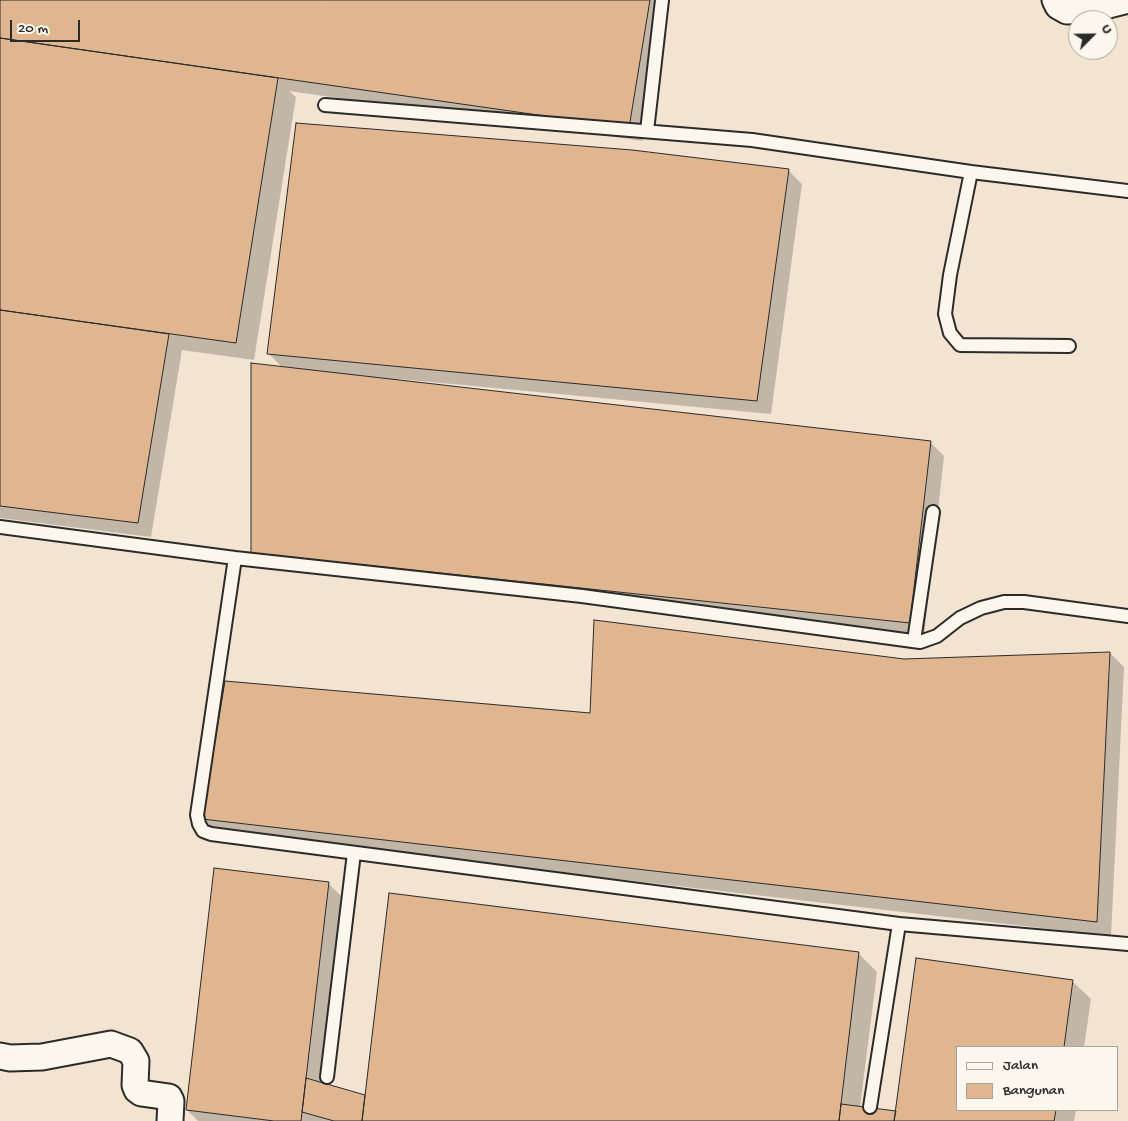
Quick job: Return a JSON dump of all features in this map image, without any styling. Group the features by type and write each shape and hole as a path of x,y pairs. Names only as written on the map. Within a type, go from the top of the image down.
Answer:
{"street":[{"path":"1055,0 1058,6 1066,11 1101,7 1128,0"},
{"path":"0,1056 10,1058 42,1057 111,1044 130,1051 136,1061 135,1086 137,1090 141,1093 169,1097 171,1102 170,1121"}],"lane":[{"path":"647,131 662,0"},
{"path":"325,105 752,140 970,172 1128,192"},
{"path":"970,172 950,275 945,314 950,333 960,345 1069,346"},
{"path":"914,641 933,512"},
{"path":"0,527 235,558 582,596 920,642 937,636 960,618 981,608 1004,602 1024,602 1128,616"},
{"path":"235,558 197,815 203,830 212,834 899,924 1128,944"},
{"path":"327,1077 354,853"},
{"path":"870,1107 899,924"}],"building":[{"path":"0,0 650,0 629,128 0,38"},
{"path":"0,38 278,78 236,343 0,310"},
{"path":"296,123 632,150 789,169 757,401 267,354"},
{"path":"0,310 169,334 138,523 0,506"},
{"path":"251,363 931,441 910,623 251,553"},
{"path":"594,620 904,659 1110,652 1097,922 202,819 225,681 590,713"},
{"path":"214,868 329,882 301,1121 274,1121 186,1110"},
{"path":"389,893 859,952 839,1121 362,1121"},
{"path":"916,958 1073,980 1064,1046 956,1046 956,1111 1056,1111 1054,1121 894,1121"},
{"path":"306,1078 365,1095 362,1121 334,1121 302,1112"},
{"path":"841,1104 896,1111 894,1121 839,1121"}]}
